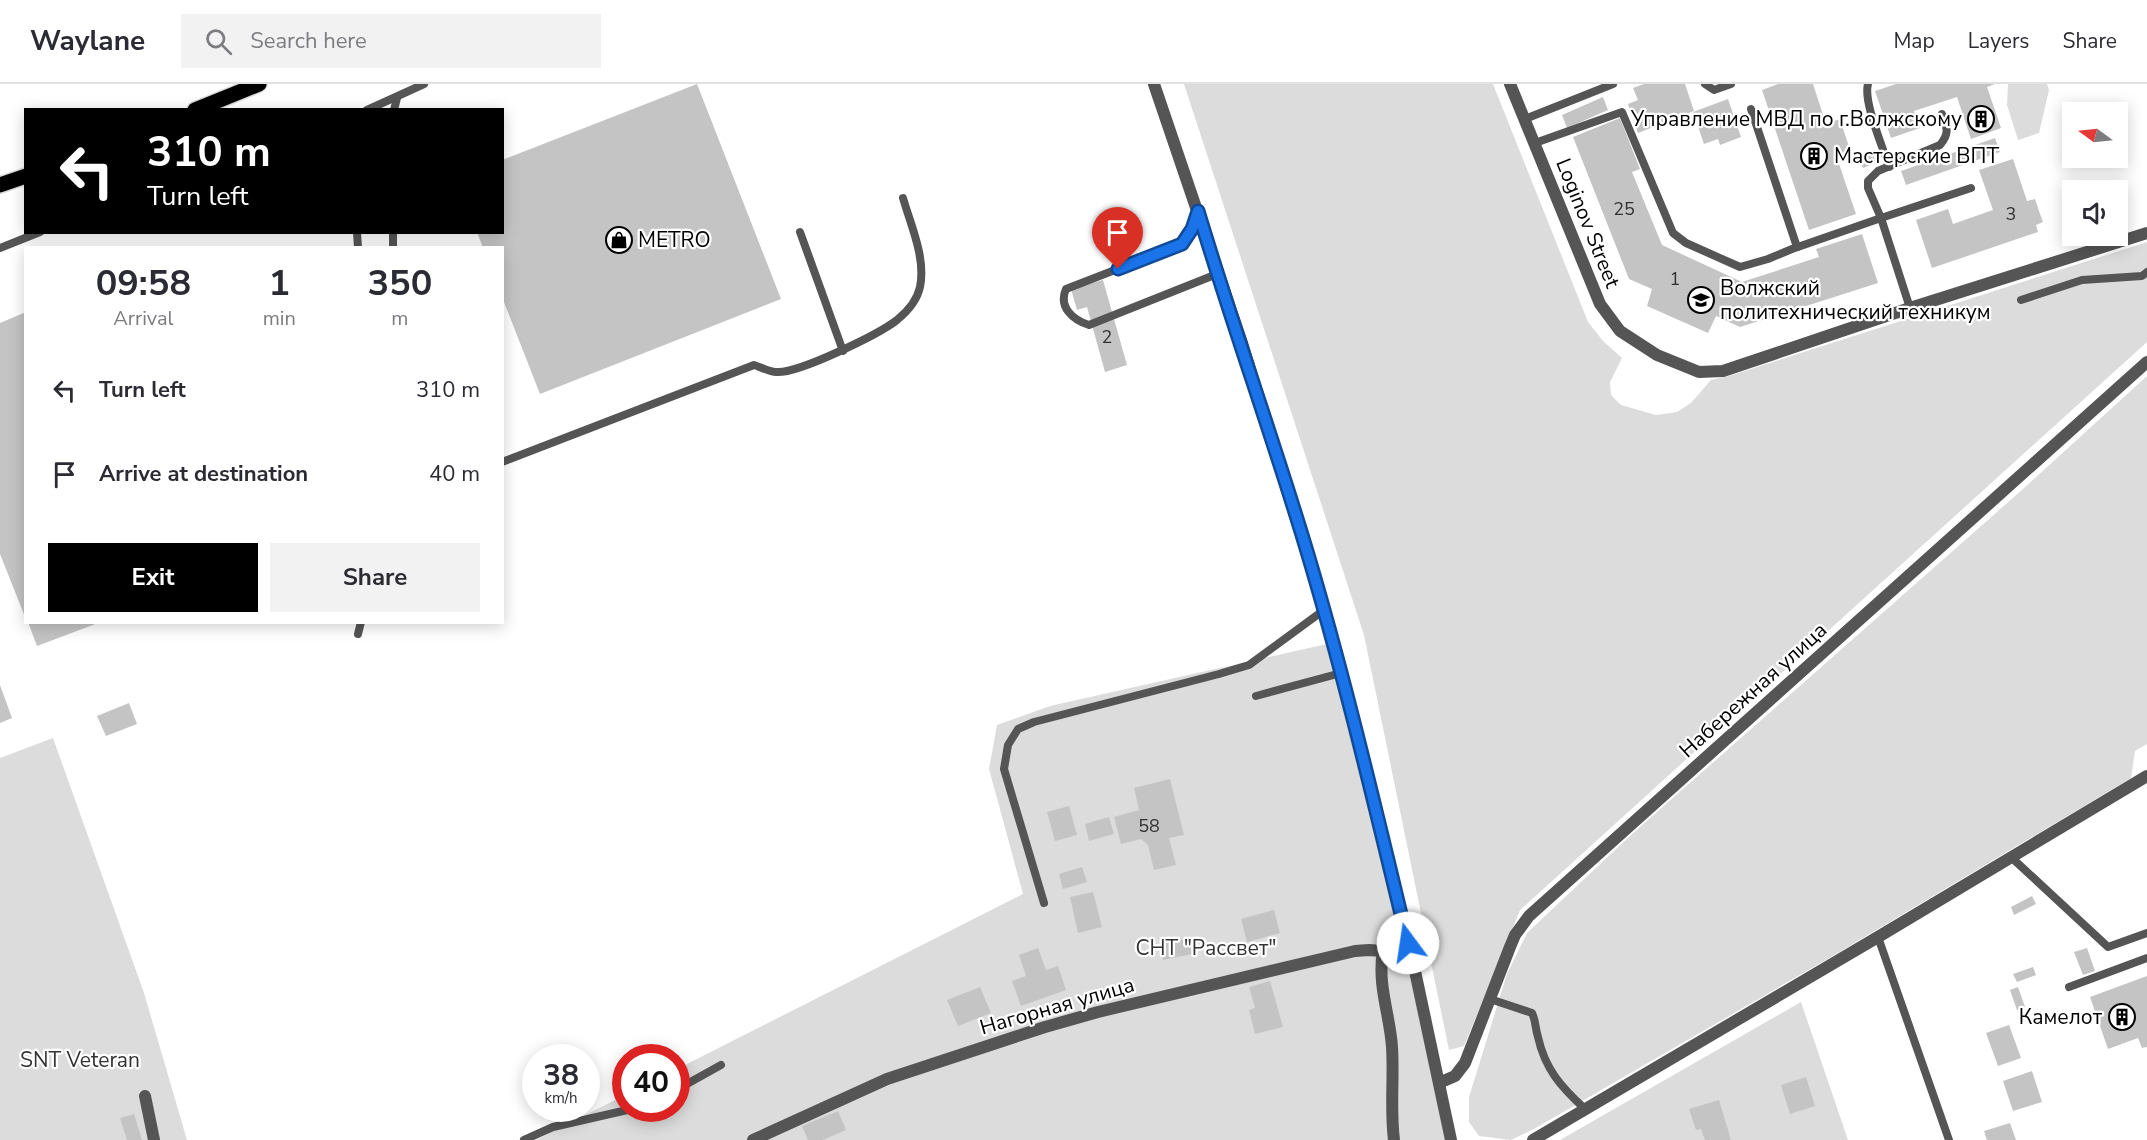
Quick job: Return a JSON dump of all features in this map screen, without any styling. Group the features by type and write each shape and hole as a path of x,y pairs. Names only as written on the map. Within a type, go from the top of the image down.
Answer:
{"main road":[{"path":"200,108 260,84"},
{"path":"0,185 24,177"}],"street":[{"path":"1154,84 1249,365 1324,610 1408,943 1451,1140"},
{"name":"Loginov Street","path":"1510,84 1600,304 1620,331 1657,355 1699,372 1723,371 1910,308"},
{"path":"1910,308 2147,233"},
{"name":"Набережная улица","path":"1439,1083 1455,1076 1460,1071 1515,935 1529,916 2147,362"},
{"path":"1533,1140 1878,938 2147,776"},
{"name":"Нагорная улица","path":"753,1140 887,1079 1045,1027 1098,1012 1355,951 1383,951 1391,946 1408,943"},
{"path":"1383,951 1381,983 1392,1047 1394,1140"},
{"path":"145,1096 154,1140"}],"lane":[{"path":"372,108 424,84"},
{"path":"1525,119 1613,84"},
{"path":"1705,84 1714,90 1731,84"},
{"path":"1868,84 1866,91 1868,103 1889,166"},
{"path":"394,108 397,98"},
{"path":"1751,109 1797,247"},
{"path":"1535,142 1622,112 1673,233 1686,243 1740,267 1971,188"},
{"path":"1910,308 1881,218 1868,188 1868,181 1878,171 1940,145 1947,137 1942,114"},
{"path":"504,461 754,365 777,372 843,351 896,321 917,298 921,285 922,262 903,198"},
{"path":"1198,211 1192,229 1182,244 1066,289 1063,296 1067,312 1089,325 1217,274"},
{"path":"800,232 843,351"},
{"path":"0,248 35,234"},
{"path":"2021,300 2082,280 2142,276 2147,272"},
{"path":"1044,903 1004,769 1008,745 1018,729 1034,722 1249,665 1324,610"},
{"path":"358,634 360,624"},
{"path":"1256,696 1341,673"},
{"path":"2012,858 2109,947 2147,933"},
{"path":"1878,938 1949,1140"},
{"path":"2069,987 2147,958"},
{"path":"1490,999 1532,1013 1537,1036 1552,1075 1564,1090 1585,1108"},
{"path":"690,1082 721,1065"},
{"path":"524,1140 542,1130 612,1113"}],"green space":[{"path":"1184,84 1493,84 1588,322 1603,341 1622,358 1610,382 1611,395 1621,405 1656,415 1677,412 1691,403 1711,380 2147,242 2147,342 1520,910 1464,1046 1449,1050 1364,635"},
{"path":"2008,84 2047,84 2049,90 2039,133 2018,140 2007,105"},
{"path":"2147,376 2147,744 2135,751 2131,778 1836,954 1534,1129 1511,1140 1479,1136 1469,1122 1469,1097 1507,974 1527,933 1632,834 2023,489"},
{"name":"СНТ \"Рассвет\"","path":"1327,644 1406,959 1447,1140 536,1140 572,1122 600,1122 600,1108 612,1102 612,1122 690,1122 690,1062 1023,894 989,769 997,725 1050,706"},
{"name":"SNT Veteran","path":"53,738 144,993 187,1140 0,1140 0,758"},
{"path":"1801,1002 1848,1140 1560,1140"}],"building":[{"name":"METRO","path":"697,84 781,299 540,394 504,302 504,246 482,246 478,234 504,234 504,159"},
{"path":"1644,84 1685,84 1694,111 1638,133 1628,104 1638,100 1633,88"},
{"name":"Мастерские ВПТ","path":"1778,84 1813,84 1826,124 1840,119 1851,153 1837,158 1856,214 1809,230 1762,90"},
{"name":"Управление МВД по г.Волжскому","path":"1896,84 1995,84 1987,87 2001,128 1971,139 1957,97 1914,111 1920,128 1891,138 1875,91"},
{"path":"1603,97 1608,110 1567,128 1562,115"},
{"path":"1728,99 1741,137 1720,145 1718,139 1704,144 1693,112"},
{"path":"1620,118 1640,169 1632,172 1662,245 1742,282 1819,257 1816,249 1862,234 1878,283 1740,327 1716,316 1708,333 1647,306 1652,289 1629,279 1573,137"},
{"path":"1995,138 2000,152 1906,185 1901,171"},
{"path":"1871,150 1876,163 1863,168 1858,155"},
{"path":"2013,159 2027,201 2035,199 2043,222 2036,225 2038,232 1932,268 1916,220 1948,209 1953,224 1993,210 1979,170"},
{"path":"1103,280 1127,365 1105,372 1087,307 1077,310 1071,289"},
{"path":"24,313 24,614 0,554 0,323"},
{"path":"29,624 95,624 37,646"},
{"path":"0,685 12,718 0,723"},
{"path":"129,703 137,724 106,736 97,716"},
{"path":"1170,779 1184,835 1169,838 1176,865 1154,870 1148,845 1141,839 1121,844 1114,817 1139,810 1134,788"},
{"path":"1069,806 1077,835 1055,841 1047,812"},
{"path":"1109,817 1114,834 1089,841 1085,824"},
{"path":"1082,867 1087,882 1063,889 1059,874"},
{"path":"1093,892 1102,927 1078,933 1070,897"},
{"path":"2032,896 2036,904 2014,915 2011,907"},
{"path":"1274,910 1280,933 1247,942 1241,919"},
{"path":"1189,938 1192,954 1163,960 1159,944"},
{"path":"1038,948 1046,970 1058,966 1066,990 1021,1006 1012,981 1026,976 1019,955"},
{"path":"2087,948 2095,971 2083,975 2074,952"},
{"path":"2033,967 2036,975 2017,982 2013,974"},
{"name":"Камелот","path":"2147,976 2147,1047 2142,1048 2138,1038 2108,1049 2090,997"},
{"path":"1270,981 1283,1027 1255,1034 1249,1010 1255,1008 1249,987"},
{"path":"980,987 991,1013 958,1026 947,1000"},
{"path":"2018,987 2025,1007 2017,1010 2010,990"},
{"path":"2009,1025 2021,1058 1998,1066 1986,1033"},
{"path":"2032,1071 2042,1102 2013,1111 2003,1081"},
{"path":"1806,1077 1815,1106 1790,1114 1781,1085"},
{"path":"1719,1100 1731,1140 1705,1140 1701,1129 1696,1130 1689,1109"},
{"path":"838,1111 846,1130 823,1140 808,1140 802,1126"},
{"path":"134,1114 142,1140 127,1140 120,1118"},
{"path":"2010,1123 2016,1140 1987,1140 1984,1131"}],"place":[{"name":"Управление МВД по г.Волжскому","path":"1981,119"},
{"name":"Мастерские ВПТ","path":"1814,156"},
{"name":"METRO","path":"619,240"},
{"name":"Волжский политехнический техникум","path":"1701,300"},
{"name":"Камелот","path":"2122,1017"}],"route":[{"path":"1118,269 1182,244 1192,229 1198,211 1249,365 1324,610 1408,943"}]}
